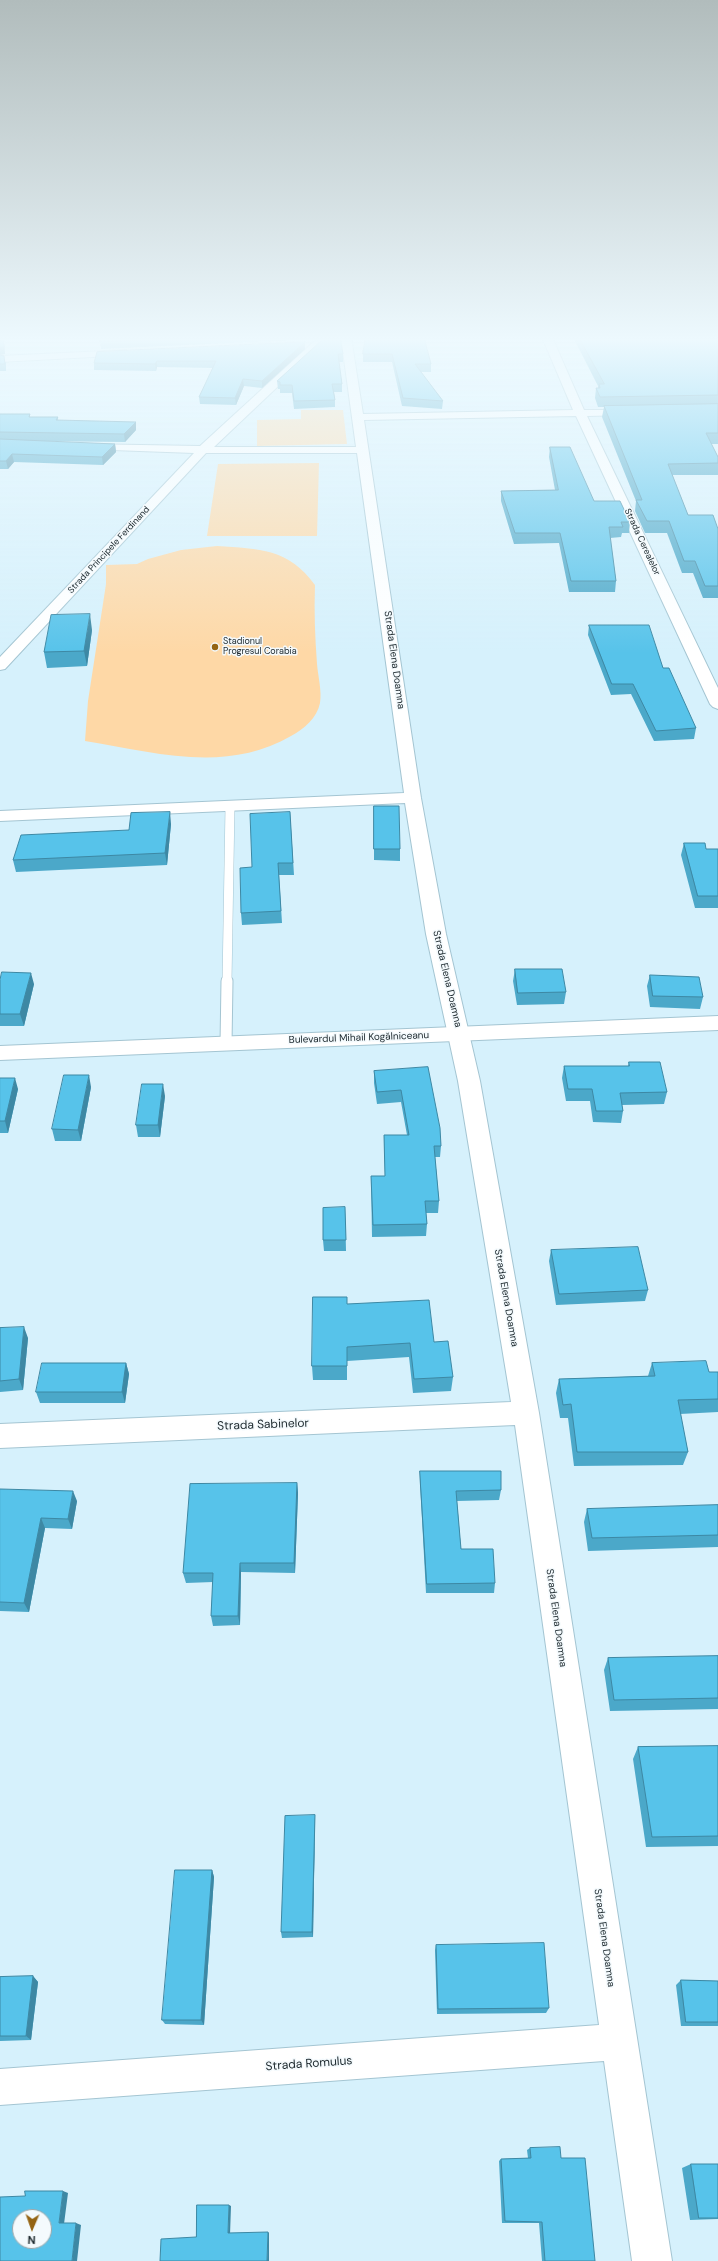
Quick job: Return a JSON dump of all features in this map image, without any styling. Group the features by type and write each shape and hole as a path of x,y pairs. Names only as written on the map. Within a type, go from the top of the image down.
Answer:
{"street":[{"name":"Strada Principele Ferdinand","path":"0,666 203,450 212,443"},
{"name":"Strada Elena Doamna","path":"363,443 413,798 436,934 460,1034 526,1414 652,2261"},
{"name":"Strada Cerealelor","path":"594,443 718,704"},
{"path":"70,446 203,450 364,450"},
{"path":"0,816 413,798"},
{"name":"Bulevardul Mihail Kogălniceanu","path":"0,1053 718,1024"},
{"name":"Strada Sabinelor","path":"0,1436 526,1414"},
{"name":"Strada Romulus","path":"0,2087 619,2042"}],"lane":[{"path":"226,1044 230,806"}],"shaded area":[{"path":"257,443 347,443 347,444 257,446"},
{"path":"319,463 317,536 207,536 218,464"},
{"path":"217,546 260,550 283,557 305,573 315,585 315,634 320,689 320,703 316,714 305,726 291,736 266,748 241,754 215,757 189,757 85,741 88,701 106,584 106,565 137,564 148,559 181,550"}],"building":[{"path":"0,443 115,444 102,457 12,454 6,461 0,461"},
{"path":"619,443 711,443 718,457 718,463 668,464 688,515 713,515 718,529 718,586 705,586 695,561 684,561 669,521 647,521 636,500 642,500"},
{"path":"550,447 570,447 594,501 620,501 630,522 621,522 623,527 609,527 616,581 571,581 560,533 515,533 501,491 558,490"},
{"path":"90,614 84,651 44,652 51,615"},
{"path":"589,625 649,625 663,668 669,668 696,728 656,731 633,684 612,684"},
{"path":"374,806 399,806 400,849 374,849"},
{"path":"170,812 165,853 13,860 21,835 129,830 131,813"},
{"path":"290,812 293,863 278,863 281,911 241,913 240,868 252,867 250,814"},
{"path":"684,843 705,843 706,849 718,849 718,896 698,896"},
{"path":"515,969 562,969 566,992 518,993"},
{"path":"2,972 31,973 20,1014 0,1014 0,980"},
{"path":"650,975 699,977 703,997 653,996"},
{"path":"629,1062 660,1062 667,1092 620,1093 623,1111 596,1111 592,1089 568,1089 564,1066 629,1066"},
{"path":"428,1067 440,1128 441,1146 434,1146 439,1201 425,1201 427,1224 373,1225 371,1176 385,1176 384,1135 409,1135 401,1090 377,1092 374,1071"},
{"path":"64,1075 89,1075 78,1130 52,1129"},
{"path":"0,1078 15,1078 5,1121 0,1121"},
{"path":"142,1084 163,1084 158,1125 136,1125"},
{"path":"345,1207 346,1240 323,1240 323,1208"},
{"path":"638,1247 648,1290 559,1294 551,1250"},
{"path":"313,1297 347,1297 347,1304 429,1300 434,1342 448,1341 453,1377 414,1379 410,1343 347,1347 347,1366 312,1366"},
{"path":"24,1327 19,1379 0,1381 0,1328"},
{"path":"706,1361 709,1372 718,1372 718,1399 678,1400 688,1452 577,1452 571,1404 563,1405 559,1379 655,1376 652,1363"},
{"path":"42,1363 126,1363 122,1392 36,1392"},
{"path":"420,1471 501,1471 501,1490 456,1491 461,1549 493,1549 495,1583 427,1584"},
{"path":"297,1483 294,1563 240,1563 238,1616 211,1616 213,1573 183,1573 190,1484"},
{"path":"0,1489 73,1491 68,1519 41,1518 24,1603 0,1602"},
{"path":"718,1505 718,1535 592,1538 587,1509"},
{"path":"718,1656 718,1698 614,1700 608,1658"},
{"path":"718,1746 718,1836 652,1837 638,1747"},
{"path":"315,1815 312,1932 281,1932 285,1816"},
{"path":"175,1870 212,1870 201,2020 162,2020"},
{"path":"544,1943 549,2008 438,2009 436,1945"},
{"path":"33,1976 26,2036 0,2036 0,1977"},
{"path":"681,1980 718,1981 718,2022 686,2022"},
{"path":"560,2147 561,2158 585,2158 595,2261 545,2261 542,2222 505,2221 501,2159 531,2158 530,2148"},
{"path":"691,2164 718,2164 718,2218 699,2218"},
{"path":"25,2191 63,2191 59,2223 76,2223 72,2261 0,2261 0,2197 25,2196"},
{"path":"197,2205 229,2205 228,2233 268,2232 267,2261 160,2261 161,2239 196,2237"}],"place":[{"name":"Stadionul Progresul Corabia","path":"215,647"}]}
